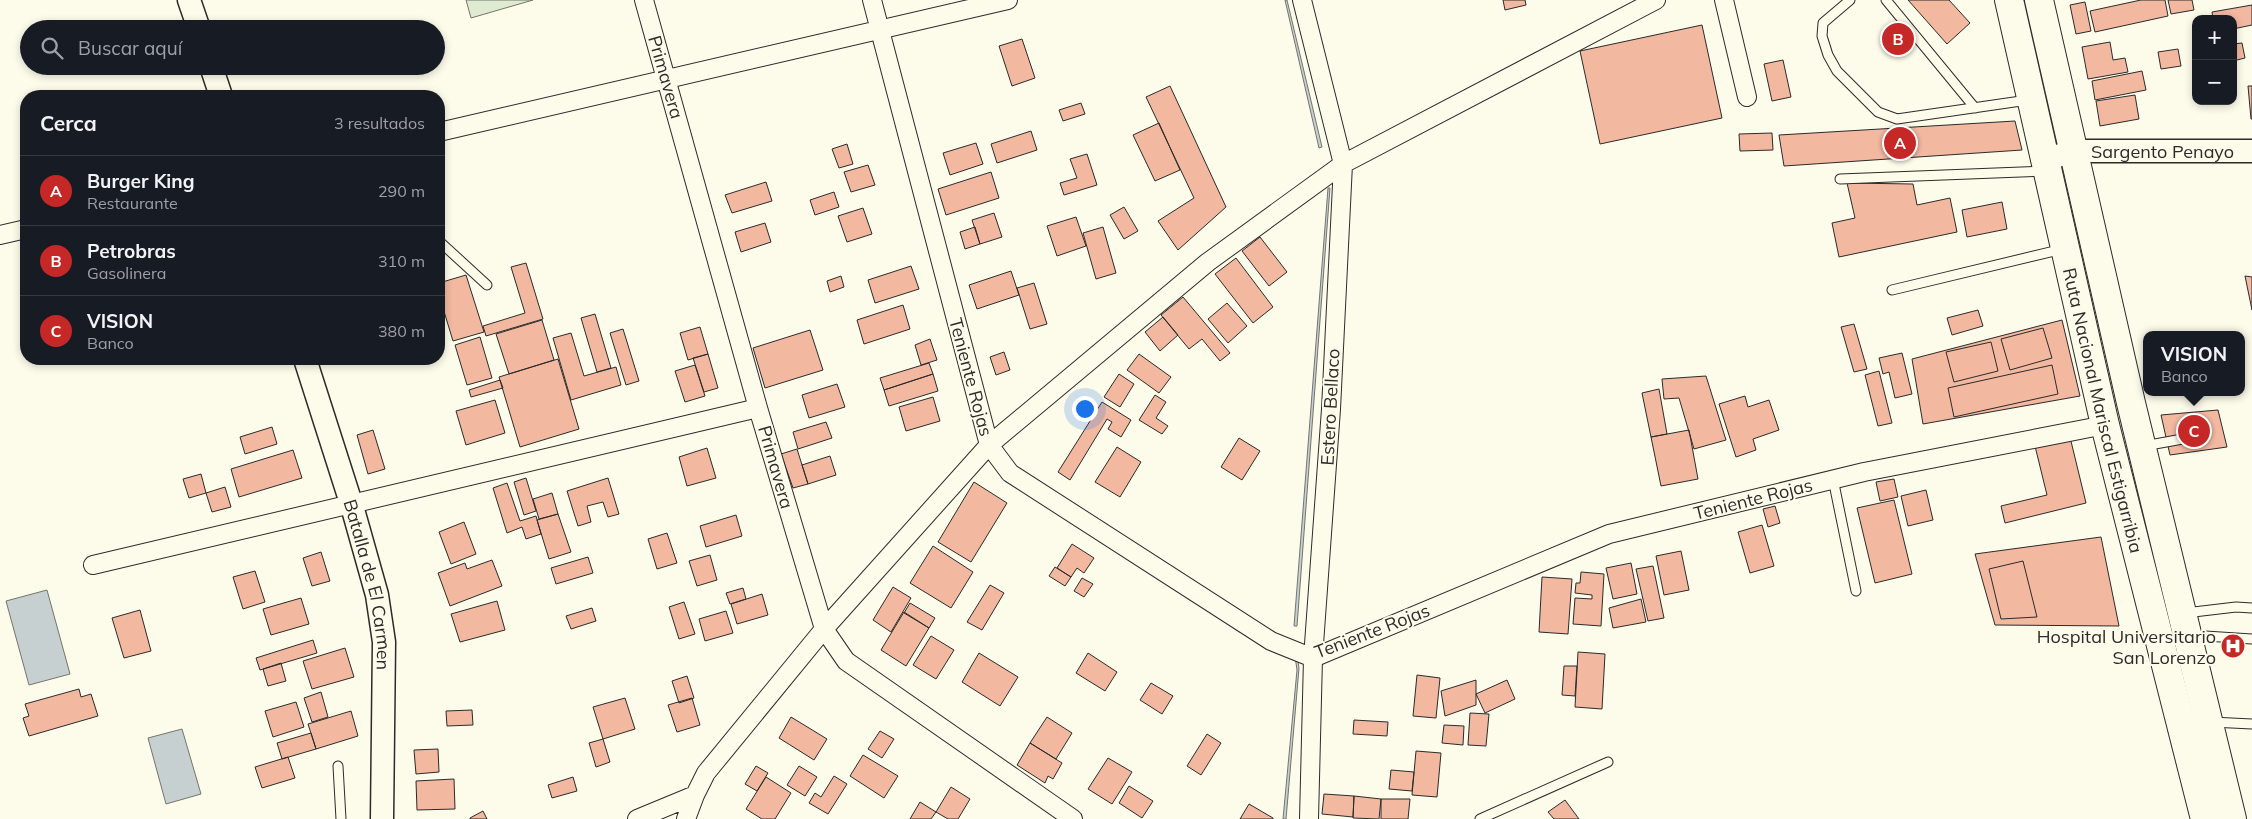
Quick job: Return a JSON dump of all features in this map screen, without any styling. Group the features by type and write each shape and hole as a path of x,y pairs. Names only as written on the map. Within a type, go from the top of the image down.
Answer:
{"highway":[{"name":"Ruta Nacional Mariscal Estigarribia","path":"2009,0 2105,425 2205,819"},
{"name":"Ruta Nacional Mariscal Estigarribia","path":"2039,0 2141,446 2177,625 2208,721 2232,819"}],"street":[{"path":"189,0 196,20"},
{"name":"Primavera","path":"644,0 758,408 824,629 846,661 1073,819"},
{"name":"Teniente Rojas","path":"872,0 989,445 1010,473 1270,641 1313,658 1609,534 1833,479 2105,425"},
{"path":"445,131 1008,0"},
{"name":"Estero Bellaco","path":"1302,0 1343,164 1331,409 1313,658 1310,819"},
{"path":"686,819 706,773 824,629 989,445 1208,262 1343,164 1656,0"},
{"path":"1724,0 1747,97"},
{"path":"214,75 219,90"},
{"name":"Sargento Penayo","path":"2047,165 2073,150 2252,150"},
{"path":"0,235 20,230"},
{"name":"Batalla de El Carmen","path":"308,365 352,506 377,595 384,642 382,819"},
{"path":"93,565 352,506 758,408"},
{"path":"637,819 695,795"}],"lane":[{"path":"1850,0 1823,23 1822,36 1828,55 1837,71 1878,112 1897,119 2032,99"},
{"path":"1886,0 1975,108"},
{"path":"1840,179 2047,165"},
{"path":"445,246 487,285"},
{"path":"1892,290 2065,249"},
{"path":"2141,446 2199,436"},
{"path":"1833,479 1856,591"},
{"path":"2148,593 2177,625 2252,639"},
{"path":"2177,625 2236,607 2252,608"},
{"path":"2208,721 2252,724"},
{"path":"1480,819 1608,762"},
{"path":"338,766 341,819"}],"green space":[{"path":"466,0 533,0 471,18"}],"shaded area":[{"path":"1285,0 1287,0 1322,147 1319,148"},
{"path":"1328,188 1330,188 1297,626 1294,626"},
{"path":"47,590 70,674 29,685 6,601"},
{"path":"1297,655 1299,668 1286,819 1283,819 1297,670 1295,656"},
{"path":"182,729 201,794 166,804 148,738"}],"building":[{"path":"1503,0 1525,0 1526,5 1505,10"},
{"path":"1908,0 1949,0 1970,23 1947,44"},
{"path":"2141,0 2165,0 2168,16 2095,32 2090,11"},
{"path":"2168,0 2192,0 2194,10 2171,14"},
{"path":"2085,2 2091,31 2076,34 2070,5"},
{"path":"2252,5 2252,25 2237,28 2237,15 2212,15 2212,12"},
{"path":"1702,25 1722,118 1600,144 1580,51"},
{"path":"1022,39 1035,78 1012,86 999,46"},
{"path":"2110,42 2113,60 2125,58 2128,72 2088,79 2082,47"},
{"path":"2242,43 2245,58 2237,60 2237,44"},
{"path":"2178,49 2181,66 2161,69 2158,52"},
{"path":"1783,60 1791,97 1772,101 1764,64"},
{"path":"2142,71 2146,90 2095,100 2092,81"},
{"path":"1170,86 1226,207 1178,250 1158,221 1194,198 1146,97"},
{"path":"2248,86 2252,86 2252,119 2251,119"},
{"path":"2135,95 2139,119 2100,126 2096,101"},
{"path":"1081,103 1085,114 1063,121 1059,110"},
{"path":"2015,121 2022,150 1784,166 1779,135"},
{"path":"1159,123 1180,170 1155,181 1133,135"},
{"path":"1031,131 1037,150 997,163 991,144"},
{"path":"1772,133 1773,150 1740,151 1739,134"},
{"path":"976,143 983,164 950,175 943,153"},
{"path":"847,144 853,164 839,168 832,149"},
{"path":"1087,154 1097,185 1064,195 1060,183 1077,178 1070,159"},
{"path":"868,165 875,185 851,192 844,172"},
{"path":"991,172 999,198 946,215 938,189"},
{"path":"766,182 772,201 732,213 725,195"},
{"path":"1847,183 1913,184 1917,205 1950,198 1957,232 1839,257 1832,223 1855,218"},
{"path":"834,192 839,207 815,215 810,200"},
{"path":"2002,202 2007,229 1967,237 1962,210"},
{"path":"1124,207 1138,231 1124,239 1110,215"},
{"path":"863,208 872,234 847,242 838,216"},
{"path":"994,213 1002,237 980,244 972,220"},
{"path":"1076,217 1086,246 1057,256 1047,226"},
{"path":"765,223 771,242 741,252 735,232"},
{"path":"975,227 980,244 965,249 960,232"},
{"path":"1103,227 1116,273 1096,279 1083,233"},
{"path":"1260,237 1287,272 1269,286 1242,251"},
{"path":"1236,258 1273,307 1253,323 1215,274"},
{"path":"526,263 543,319 486,336 483,326 525,313 511,267"},
{"path":"911,266 919,289 875,303 868,280"},
{"path":"1011,271 1019,295 977,309 969,285"},
{"path":"466,275 484,332 453,341 445,315 445,281"},
{"path":"841,276 844,287 830,292 827,281"},
{"path":"2245,276 2252,277 2252,310"},
{"path":"1034,283 1047,324 1030,329 1017,288"},
{"path":"1183,297 1230,353 1220,361 1202,339 1189,349 1161,315"},
{"path":"1227,303 1247,326 1228,343 1208,319"},
{"path":"903,305 910,329 864,344 857,320"},
{"path":"1978,310 1983,326 1952,335 1947,318"},
{"path":"595,314 611,368 597,372 581,318"},
{"path":"1163,317 1178,335 1160,351 1145,332"},
{"path":"542,320 554,360 509,374 496,334"},
{"path":"2062,320 2080,396 1923,424 1912,359"},
{"path":"1854,324 1867,369 1854,372 1841,327"},
{"path":"700,327 708,354 688,360 680,333"},
{"path":"2043,328 2052,358 2010,370 2001,339"},
{"path":"623,329 639,381 626,385 610,333"},
{"path":"810,330 823,370 765,388 753,348"},
{"path":"571,333 584,376 616,367 621,385 571,400 553,338"},
{"path":"480,337 492,378 467,385 455,345"},
{"path":"930,339 937,360 921,365 915,345"},
{"path":"1991,342 1998,371 1954,382 1946,352"},
{"path":"1004,352 1010,370 996,375 990,357"},
{"path":"1902,353 1912,394 1895,398 1889,372 1883,374 1879,358"},
{"path":"708,354 718,388 704,392 693,358"},
{"path":"1139,354 1171,377 1159,393 1127,370"},
{"path":"558,359 579,429 520,447 499,377"},
{"path":"929,363 933,374 884,390 880,378"},
{"path":"695,365 705,396 685,402 675,371"},
{"path":"2052,365 2058,394 1954,417 1948,388"},
{"path":"1879,371 1892,423 1878,426 1865,375"},
{"path":"933,374 938,391 889,406 884,390"},
{"path":"1119,374 1134,384 1120,407 1104,397"},
{"path":"1706,376 1726,440 1694,449 1679,398 1664,399 1662,379"},
{"path":"500,380 503,388 471,397 469,390"},
{"path":"837,384 845,407 809,418 802,395"},
{"path":"1659,389 1667,434 1651,437 1642,393"},
{"path":"1155,395 1166,402 1156,418 1168,426 1162,434 1139,420"},
{"path":"1745,396 1748,407 1769,400 1779,430 1753,439 1756,450 1736,457 1719,404"},
{"path":"933,397 940,421 906,431 899,407"},
{"path":"495,400 505,433 466,445 456,411"},
{"path":"1102,402 1131,420 1121,437 1108,429 1112,422 1107,419 1070,480 1058,472"},
{"path":"2218,410 2227,447 2170,455 2161,415"},
{"path":"826,422 832,438 798,449 793,432"},
{"path":"272,427 277,444 245,454 240,437"},
{"path":"373,430 385,469 368,474 357,435"},
{"path":"1689,430 1698,479 1661,486 1651,437"},
{"path":"2069,433 2086,503 2005,523 2001,506 2047,495 2034,442"},
{"path":"1239,438 1260,451 1242,480 1221,467"},
{"path":"1117,447 1141,462 1120,497 1095,482"},
{"path":"707,448 716,478 687,486 679,457"},
{"path":"797,449 808,484 793,488 781,454"},
{"path":"293,450 302,478 239,497 231,469"},
{"path":"830,456 836,475 808,484 802,465"},
{"path":"201,474 206,493 189,498 183,479"},
{"path":"526,478 536,511 524,515 514,482"},
{"path":"608,478 619,514 608,517 603,502 587,506 591,522 578,526 567,491"},
{"path":"1894,479 1898,497 1880,501 1876,482"},
{"path":"974,482 1007,503 971,562 938,542"},
{"path":"507,483 520,521 536,516 541,534 526,539 522,527 507,533 493,488"},
{"path":"225,487 231,507 212,512 206,493"},
{"path":"1926,490 1933,520 1908,526 1901,496"},
{"path":"552,493 558,514 539,519 533,499"},
{"path":"1894,500 1912,574 1875,583 1857,508"},
{"path":"1775,506 1780,523 1768,527 1763,509"},
{"path":"558,514 571,552 549,559 537,520"},
{"path":"736,515 742,536 706,547 700,526"},
{"path":"464,522 476,554 451,564 439,532"},
{"path":"1762,525 1774,566 1750,573 1738,532"},
{"path":"667,533 677,563 657,569 648,539"},
{"path":"2101,537 2119,626 1995,625 1975,554"},
{"path":"1072,544 1094,558 1084,573 1077,568 1071,577 1057,568"},
{"path":"933,546 973,572 951,608 910,583"},
{"path":"1681,551 1689,590 1664,595 1656,556"},
{"path":"321,552 330,581 312,586 303,558"},
{"path":"710,555 717,580 697,586 689,561"},
{"path":"588,557 593,573 556,584 551,568"},
{"path":"492,560 502,586 450,606 438,573 465,563 467,569"},
{"path":"2023,561 2037,617 2001,619 1989,569"},
{"path":"1631,563 1637,594 1613,599 1606,568"},
{"path":"1653,566 1664,618 1648,621 1636,569"},
{"path":"1055,567 1071,577 1065,586 1049,576"},
{"path":"255,571 265,602 243,609 233,577"},
{"path":"1581,572 1604,574 1601,626 1573,624 1575,598 1592,599 1592,595 1575,593 1576,583 1580,583"},
{"path":"1542,577 1572,579 1568,634 1539,632"},
{"path":"1082,578 1093,584 1084,597 1074,591"},
{"path":"990,585 1004,593 982,630 967,622"},
{"path":"893,587 911,598 891,632 873,620"},
{"path":"743,588 746,599 730,604 726,593"},
{"path":"762,594 768,615 737,624 731,604"},
{"path":"301,598 309,624 271,635 263,609"},
{"path":"1641,599 1646,622 1613,628 1609,608"},
{"path":"497,601 505,630 460,642 451,614"},
{"path":"684,602 695,634 679,639 669,607"},
{"path":"910,603 935,618 929,628 904,613"},
{"path":"592,608 596,621 571,629 566,616"},
{"path":"140,610 151,651 124,658 112,618"},
{"path":"726,611 733,633 705,641 699,619"},
{"path":"904,612 929,628 906,666 881,650"},
{"path":"931,636 954,650 936,679 913,665"},
{"path":"313,640 317,653 260,670 256,658"},
{"path":"345,648 354,677 312,689 303,661"},
{"path":"1578,652 1605,654 1602,709 1575,707"},
{"path":"979,653 1018,677 1000,706 962,682"},
{"path":"1088,653 1117,672 1105,691 1076,673"},
{"path":"281,663 286,681 268,686 263,669"},
{"path":"1564,666 1577,666 1575,696 1562,695"},
{"path":"1417,675 1440,678 1436,718 1413,716"},
{"path":"687,676 694,698 679,703 672,681"},
{"path":"1476,680 1476,705 1445,716 1441,691"},
{"path":"1507,680 1515,699 1485,713 1476,694"},
{"path":"1151,683 1173,696 1162,714 1140,700"},
{"path":"79,689 81,697 91,694 98,716 29,736 23,718 29,716 25,704"},
{"path":"321,692 328,717 312,722 304,698"},
{"path":"625,698 635,729 603,739 593,707"},
{"path":"692,698 700,725 677,732 668,705"},
{"path":"296,702 304,727 273,737 265,711"},
{"path":"472,710 473,725 447,726 446,711"},
{"path":"351,711 358,736 316,749 308,724"},
{"path":"1470,713 1489,714 1486,746 1468,745"},
{"path":"791,717 827,739 814,760 779,738"},
{"path":"1047,717 1072,733 1056,759 1030,743"},
{"path":"1354,720 1388,722 1387,736 1353,734"},
{"path":"1444,725 1464,726 1463,745 1442,743"},
{"path":"880,731 894,739 882,758 868,749"},
{"path":"311,733 316,749 282,759 277,743"},
{"path":"1207,734 1221,743 1201,775 1187,766"},
{"path":"603,739 610,762 596,767 589,743"},
{"path":"1030,743 1062,763 1053,779 1048,776 1045,783 1017,765"},
{"path":"438,749 439,772 416,774 414,750"},
{"path":"1416,751 1441,753 1437,797 1412,795"},
{"path":"863,755 898,776 884,798 850,776"},
{"path":"288,757 295,778 262,788 255,767"},
{"path":"1108,758 1132,772 1112,804 1088,789"},
{"path":"756,766 768,773 757,791 745,784"},
{"path":"799,766 817,777 805,796 787,785"},
{"path":"1391,770 1414,772 1412,791 1389,789"},
{"path":"834,776 847,784 828,814 809,803 815,793 821,797"},
{"path":"573,777 577,791 552,798 548,785"},
{"path":"766,777 791,793 775,819 762,819 746,809"},
{"path":"454,779 455,809 417,810 416,781"},
{"path":"1129,786 1153,801 1142,818 1119,803"},
{"path":"951,787 970,799 958,819 948,819 936,812"},
{"path":"1324,794 1354,796 1353,817 1322,814"},
{"path":"1354,796 1381,799 1379,819 1353,818"},
{"path":"1381,799 1410,799 1408,819 1381,819"},
{"path":"1565,800 1579,819 1554,819 1548,812"},
{"path":"920,802 936,812 931,819 910,819"},
{"path":"1249,804 1273,818 1273,819 1240,819"},
{"path":"483,811 487,819 470,819 470,818"}],"place":[{"name":"Petrobras","path":"1898,39"},
{"name":"Burger King","path":"1900,143"},
{"name":"VISION","path":"2194,431"},
{"name":"Hospital Universitario San Lorenzo","path":"2233,646"}]}
